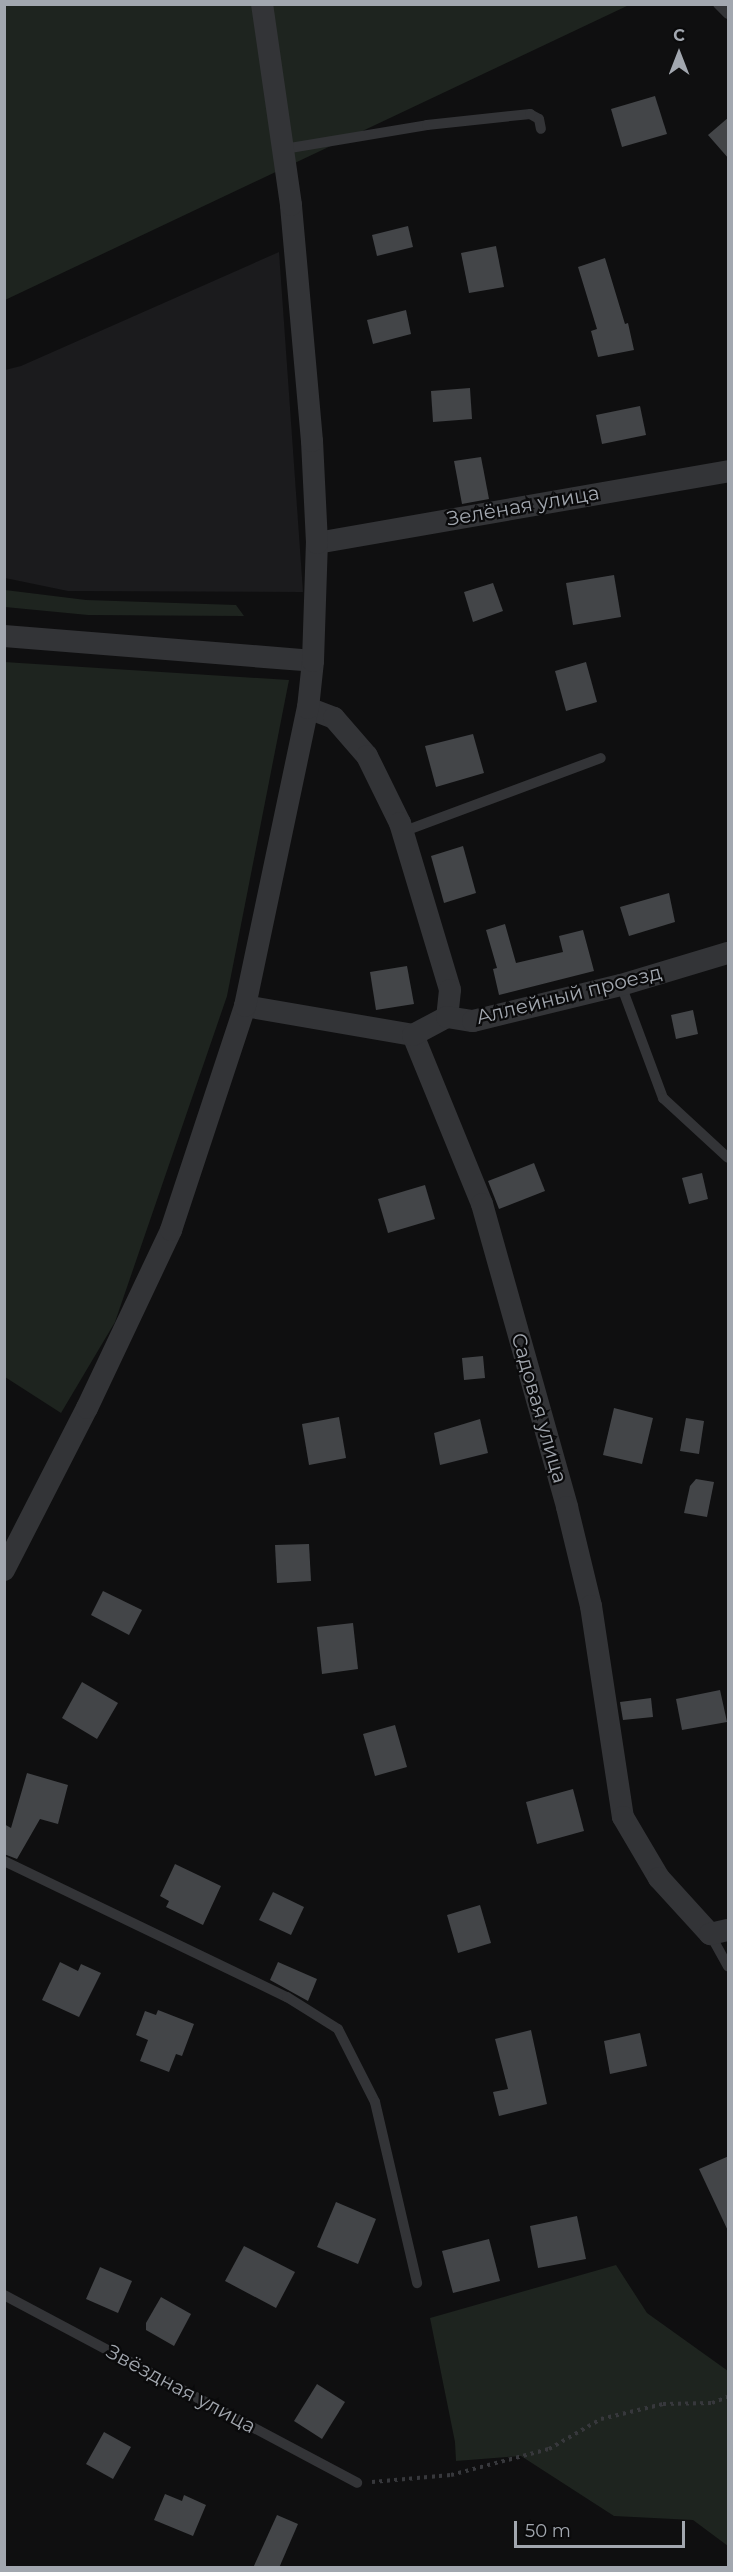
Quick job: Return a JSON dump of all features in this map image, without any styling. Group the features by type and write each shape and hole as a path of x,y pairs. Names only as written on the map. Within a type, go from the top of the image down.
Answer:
{"street":[{"path":"4,1570 87,1408 171,1230 245,1006 308,708 313,661 317,543 312,441 284,149 262,4"},
{"name":"Зелёная улица","path":"317,543 729,471"},
{"path":"4,636 313,661"},
{"path":"308,708 334,718 367,756 402,832 450,990 447,1017"},
{"name":"Аллейный проезд","path":"413,1035 447,1017 474,1021 621,985 729,953"},
{"path":"245,1006 413,1035"},
{"name":"Садовая улица","path":"413,1035 482,1204 567,1507 591,1606 623,1817 659,1878 719,1932"}],"lane":[{"path":"718,4 729,14"},
{"path":"284,149 427,124 530,114 539,119 542,129"},
{"path":"402,832 601,758"},
{"path":"621,985 663,1098 729,1158"},
{"path":"4,1861 287,1997 338,2029 375,2102 417,2283"},
{"path":"719,1932 729,1966"},
{"name":"Звёздная улица","path":"4,2295 357,2483"}],"path":[{"path":"357,2483 451,2475 549,2449 601,2419 663,2404 712,2403 729,2397"}],"shaded area":[{"path":"5,5 629,5 5,300"},
{"path":"279,252 303,592 68,591 5,578 5,370 21,366"},
{"path":"5,590 86,600 236,605 244,616 88,615 5,607"},
{"path":"4,662 289,680 227,996 115,1322 61,1413 5,1377"},
{"path":"616,2265 647,2313 728,2371 728,2546 693,2520 614,2516 521,2456 456,2461 455,2442 430,2318"}],"building":[{"path":"655,96 667,134 622,147 611,109"},
{"path":"729,117 729,159 708,135"},
{"path":"408,226 413,247 377,256 372,235"},
{"path":"496,246 504,287 469,293 461,253"},
{"path":"605,258 625,324 628,323 634,350 598,357 591,331 597,329 578,267"},
{"path":"406,310 411,334 373,344 367,320"},
{"path":"470,388 472,419 433,422 431,391"},
{"path":"640,406 646,435 602,444 596,415"},
{"path":"481,457 489,499 462,504 454,461"},
{"path":"614,575 621,617 573,625 566,583"},
{"path":"493,583 503,611 473,622 464,592"},
{"path":"586,662 597,702 566,711 555,671"},
{"path":"473,734 484,773 436,787 425,746"},
{"path":"463,846 476,893 444,903 431,856"},
{"path":"669,893 675,922 629,936 620,907"},
{"path":"505,924 516,963 563,952 559,936 583,930 594,971 499,995 493,969 497,968 486,930"},
{"path":"407,966 414,1004 376,1010 370,972"},
{"path":"693,1010 698,1034 676,1039 671,1015"},
{"path":"534,1163 545,1191 499,1209 488,1181"},
{"path":"702,1173 708,1199 689,1204 682,1178"},
{"path":"425,1185 435,1219 388,1233 378,1199"},
{"path":"483,1356 485,1378 464,1380 462,1358"},
{"path":"614,1408 653,1418 642,1464 603,1455"},
{"path":"339,1417 346,1458 309,1465 302,1424"},
{"path":"686,1418 704,1421 699,1454 680,1451"},
{"path":"480,1419 488,1453 440,1465 434,1433"},
{"path":"696,1479 714,1482 707,1517 684,1513 690,1486"},
{"path":"309,1544 311,1581 277,1583 275,1545"},
{"path":"103,1591 142,1610 129,1635 91,1615"},
{"path":"353,1623 358,1669 322,1674 317,1627"},
{"path":"82,1682 118,1703 97,1739 62,1718"},
{"path":"720,1690 727,1722 682,1730 676,1699"},
{"path":"651,1698 653,1717 623,1720 620,1702"},
{"path":"395,1725 407,1767 375,1776 363,1734"},
{"path":"27,1773 68,1785 58,1824 40,1819 17,1859 4,1854 4,1824 11,1828"},
{"path":"573,1789 584,1831 537,1844 526,1802"},
{"path":"175,1864 221,1886 203,1925 166,1907 169,1901 160,1896"},
{"path":"273,1892 304,1907 291,1935 259,1920"},
{"path":"480,1905 491,1943 458,1953 447,1915"},
{"path":"60,1962 78,1971 81,1964 101,1973 79,2017 42,2000"},
{"path":"278,1962 317,1979 308,2001 270,1980"},
{"path":"158,2010 194,2024 182,2056 176,2054 169,2072 140,2061 148,2040 136,2035 145,2011 156,2015"},
{"path":"531,2030 547,2104 499,2116 493,2092 508,2089 495,2039"},
{"path":"640,2033 647,2066 610,2074 604,2041"},
{"path":"729,2156 729,2233 699,2169"},
{"path":"336,2202 376,2219 358,2264 317,2247"},
{"path":"577,2216 586,2259 538,2268 530,2226"},
{"path":"489,2239 500,2281 453,2293 442,2251"},
{"path":"244,2246 295,2272 276,2308 225,2281"},
{"path":"100,2267 132,2281 118,2313 86,2299"},
{"path":"161,2297 191,2314 174,2346 146,2330 146,2323"},
{"path":"317,2384 345,2402 322,2439 294,2421"},
{"path":"104,2432 131,2447 113,2479 86,2464"},
{"path":"165,2494 182,2501 184,2495 206,2505 193,2536 154,2520"},
{"path":"277,2515 298,2524 279,2568 253,2568"}]}
